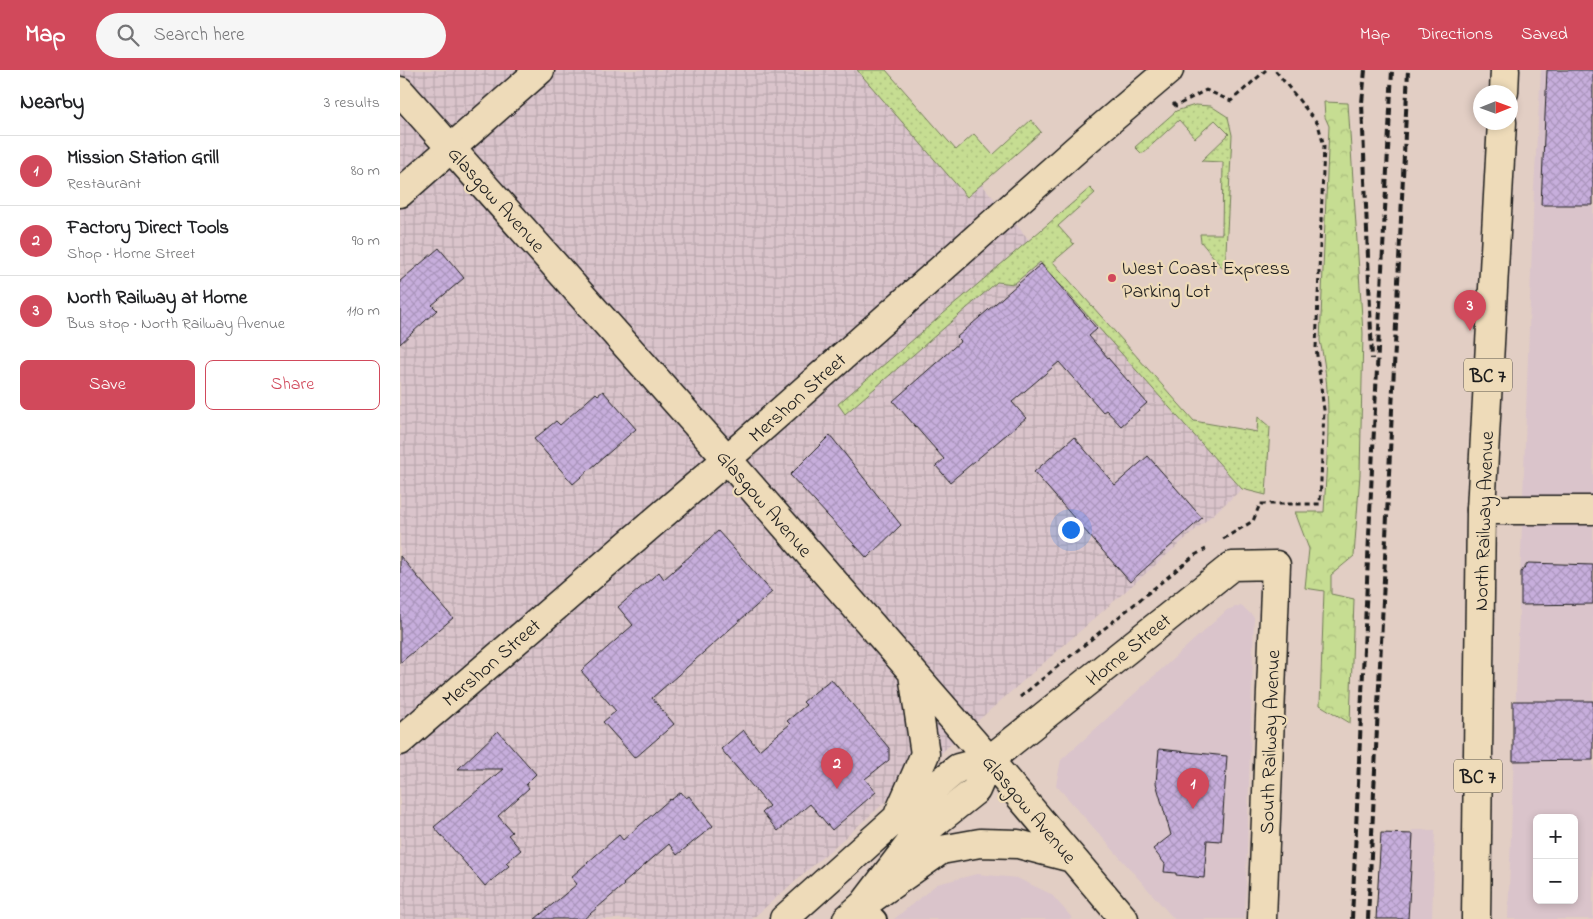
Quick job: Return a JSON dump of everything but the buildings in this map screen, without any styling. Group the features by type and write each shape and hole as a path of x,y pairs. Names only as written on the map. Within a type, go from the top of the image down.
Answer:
{"street":[{"path":"400,193 540,70"},
{"path":"1504,85 1505,70"},
{"name":"Mershon Street","path":"400,741 727,459 1088,139 1162,76"},
{"name":"Glasgow Avenue","path":"400,91 727,459 989,760 1124,919"},
{"name":"North Railway Avenue","path":"1476,919 1481,510 1502,130"},
{"path":"1481,510 1593,510"},
{"name":"Horne Street","path":"784,919 896,819 958,768 989,760 1232,566 1276,565"},
{"name":"South Railway Avenue","path":"1262,919 1276,565"},
{"path":"896,819 926,754 913,674"},
{"name":"Horne Street","path":"863,914 912,841 976,790 989,760"},
{"path":"863,914 941,850 980,843 1018,844 1072,858"}],"path":[{"path":"1162,76 1176,106 1206,90 1231,101 1266,70"},
{"path":"1220,541 1253,521 1260,504 1320,504 1324,410 1316,348 1324,146 1318,124 1274,70"},
{"path":"1013,703 1196,555 1212,546"}],"shaded area":[{"path":"400,70 884,70 1242,489 752,919 400,919"},
{"path":"1541,70 1593,70 1593,919 1508,919 1534,188"},
{"path":"1241,605 1254,617 1245,919 1174,919 1056,785 1061,760 1227,610"},
{"path":"1412,830 1435,830 1432,919 1408,919"},
{"path":"977,874 1017,878 1051,894 1073,919 894,919 937,884"}],"green space":[{"path":"857,70 886,70 956,150 974,134 993,155 1031,120 1041,132 967,197"},
{"path":"1324,102 1348,103 1363,333 1360,474 1354,556 1331,575 1331,594 1354,599 1350,723 1320,705 1324,591 1305,588 1309,549 1295,512 1324,512 1328,404 1327,383 1320,341 1329,126 1325,117"},
{"path":"1195,105 1211,106 1228,117 1232,135 1225,271 1201,242 1200,234 1222,234 1223,162 1201,161 1229,134 1215,120 1195,138 1179,120 1142,154 1135,147 1176,111"},
{"path":"1090,188 1095,193 1058,226 1074,244 1053,262 1194,421 1257,432 1258,417 1270,427 1266,495 1242,489 1040,262 1014,284 997,282 845,414 838,404"}],"railway":[{"path":"1365,70 1362,103 1372,359"},
{"path":"1352,919 1392,70"},
{"path":"1368,919 1408,70"}],"place":[{"name":"West Coast Express Parking Lot","path":"1112,278"},
{"name":"North Railway at Horne","path":"1470,331"},
{"name":"Factory Direct Tools","path":"837,789"},
{"name":"Mission Station Grill","path":"1193,809"}]}
